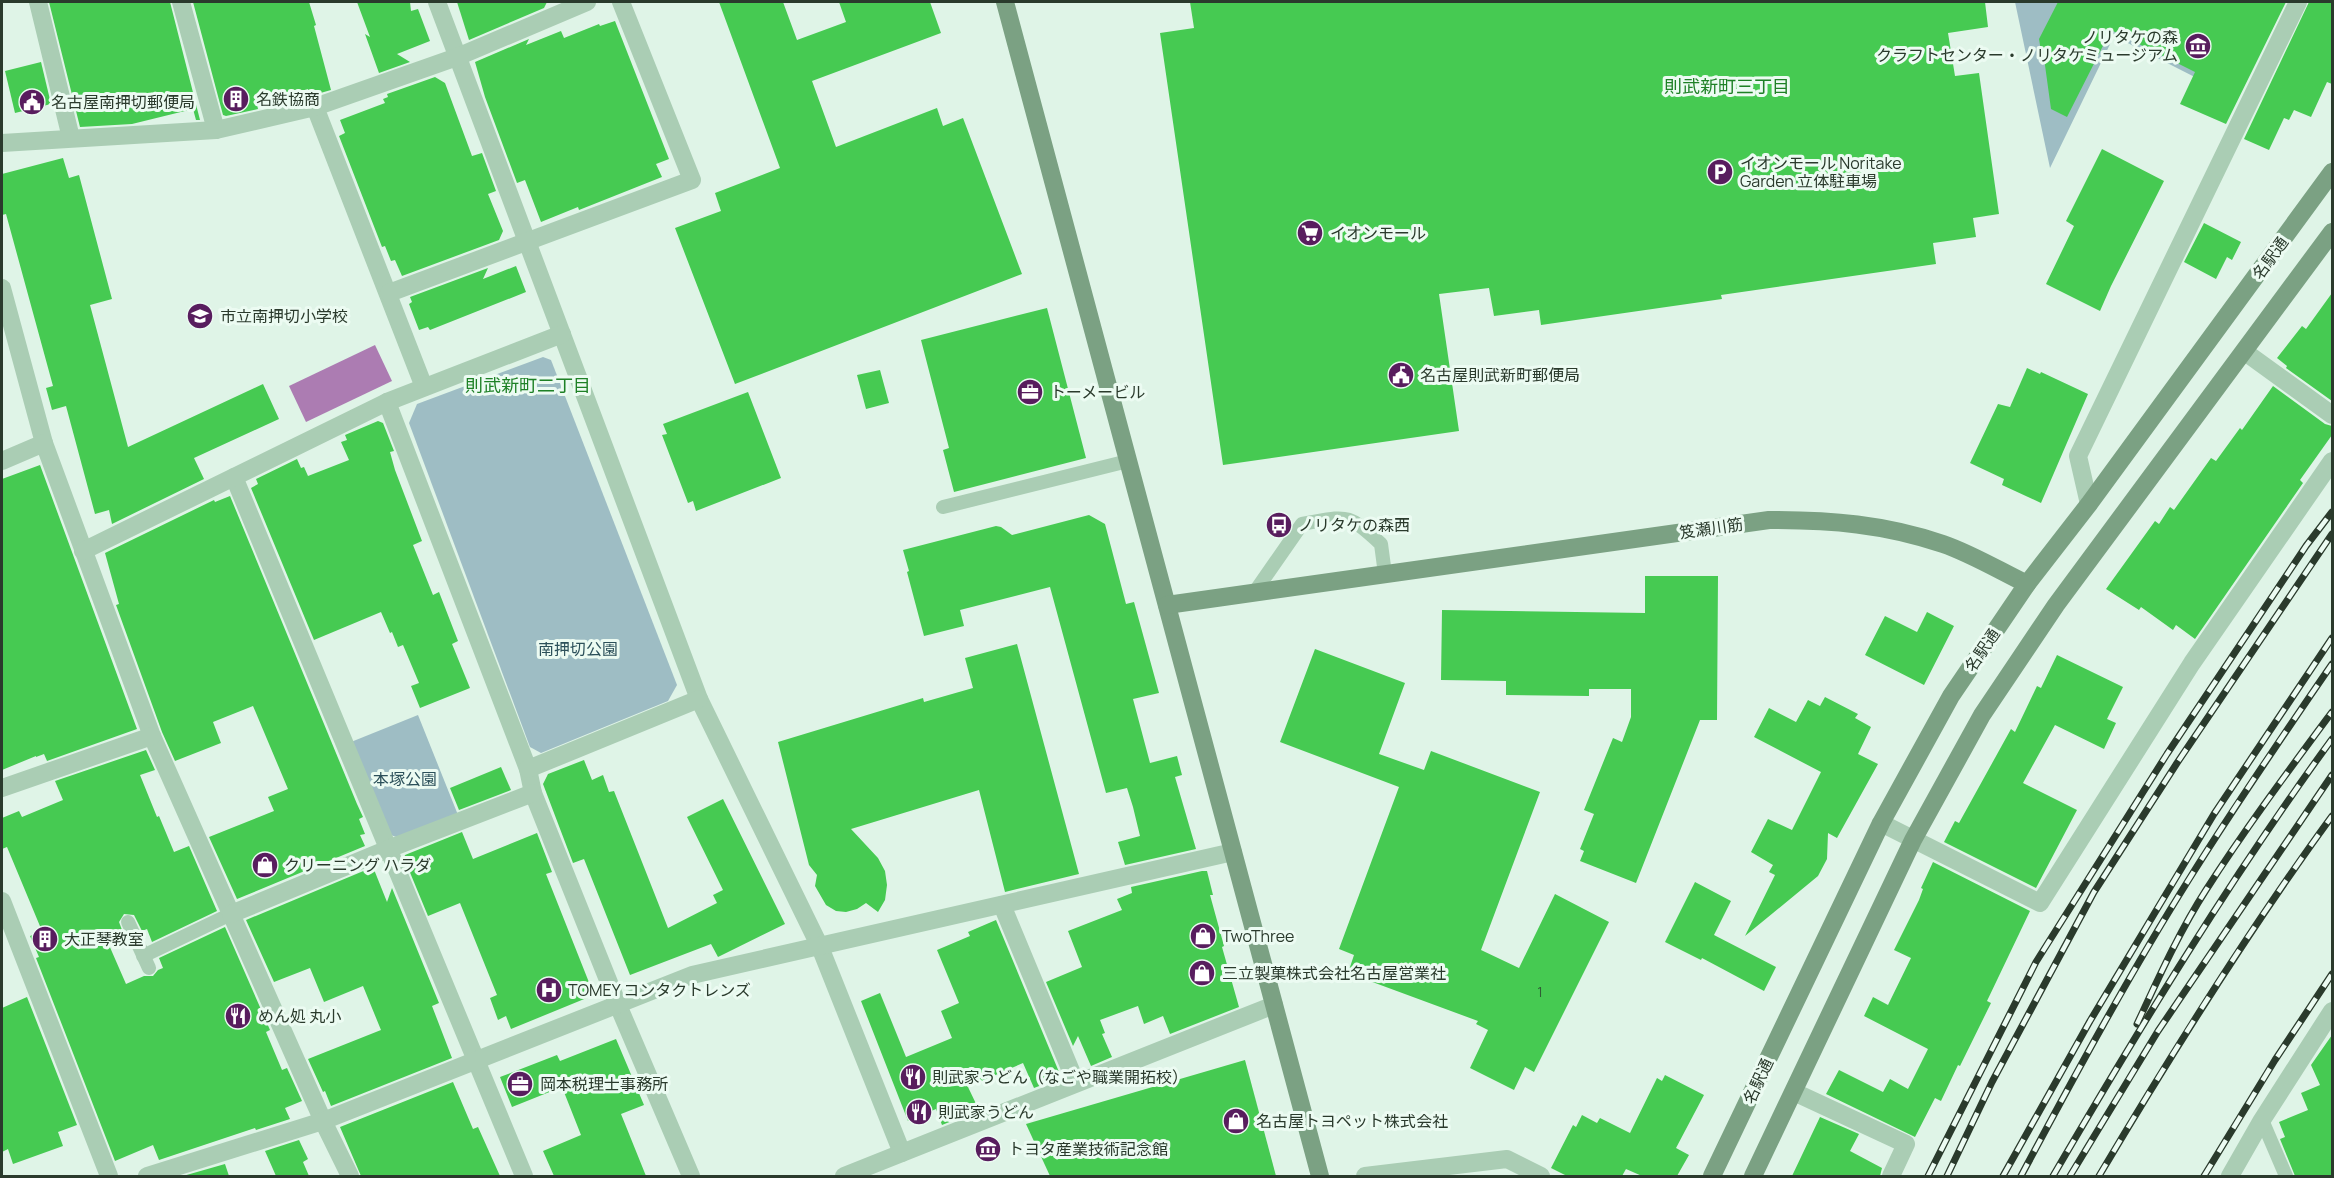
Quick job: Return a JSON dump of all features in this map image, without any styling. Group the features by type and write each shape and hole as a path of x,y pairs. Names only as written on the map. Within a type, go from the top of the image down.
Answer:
{"street":[{"path":"38,2 71,138"},
{"path":"181,2 216,130"},
{"path":"437,2 699,699 820,947 902,1153"},
{"path":"2,143 216,130 315,107 457,57 559,7 587,2"},
{"path":"389,293 692,180 621,2"},
{"path":"1005,2 1320,1176"},
{"path":"2089,504 2078,456 2298,2"},
{"path":"315,107 424,387"},
{"name":"名駅通","path":"1712,1176 1881,823 1951,696 2027,584 2089,504 2332,172"},
{"path":"1753,1176 1913,840 1982,714 2056,605 2332,232"},
{"path":"2,288 44,443 152,736 323,1121 350,1176"},
{"path":"83,551 387,402 562,334"},
{"path":"2245,352 2332,415"},
{"path":"387,402 528,769 533,793 618,1005 691,1176"},
{"path":"2,461 44,443"},
{"path":"1881,823 2040,903 2192,663 2332,461"},
{"path":"234,477 524,1176"},
{"name":"笈瀬川筋","path":"1167,605 1769,520 1824,520 1874,525 1944,544 2027,584"},
{"path":"528,769 699,699"},
{"path":"2,788 152,736"},
{"path":"231,914 387,849 533,793"},
{"path":"147,1176 323,1121 692,975 1233,852"},
{"path":"2,901 109,1176"},
{"path":"1002,905 1076,1083"},
{"path":"844,1176 1274,1005"},
{"path":"2230,1176 2262,1120 2332,1011"},
{"path":"1794,1092 1906,1144 1891,1176"},
{"path":"1365,1176 1507,1160 1541,1176"}],"lane":[{"path":"943,507 1128,461"},
{"path":"1254,592 1302,524 1344,517 1359,524 1381,544 1385,574"},
{"path":"128,922 146,962 231,914"},
{"path":"2262,1120 2286,1176"}],"green space":[{"path":"2015,2 2282,2 2236,98 2114,36 2050,168"},
{"name":"南押切公園","path":"543,357 551,360 677,685 668,701 541,753 530,747 409,423 417,404"},
{"name":"本塚公園","path":"418,715 458,815 399,838 388,834 351,742"}],"shaded area":[{"path":"375,345 392,381 306,422 289,386"}],"building":[{"path":"49,2 170,2 200,120 196,120 193,109 132,124 80,127"},
{"path":"193,2 309,2 331,90 310,96 308,89 294,93 294,91 256,100 258,109 223,115"},
{"path":"357,2 410,2 411,11 418,9 430,41 397,54 410,62 379,73 365,34 370,37"},
{"path":"457,2 547,2 544,8 469,40"},
{"path":"719,2 783,2 797,40 846,22 839,2 930,2 941,33 812,81 836,147 937,108 943,126 963,118 1022,274 735,384 675,228 721,211 715,193 780,168"},
{"path":"1190,2 1985,2 1988,27 1948,33 1955,76 1979,73 1999,214 1973,218 1976,237 1933,243 1936,264 1721,295 1722,299 1541,325 1539,310 1494,316 1489,288 1439,294 1459,431 1223,465 1160,33 1194,28"},
{"path":"2058,2 2286,2 2226,124 2180,104 2195,72 2111,30 2067,117 2051,109 2039,39"},
{"path":"2309,2 2332,2 2332,84 2327,82 2311,117 2294,110 2289,120 2284,118 2269,150 2244,139"},
{"path":"615,21 669,159 656,164 662,177 579,210 578,207 541,222 525,180 517,183 485,97 475,62 529,39 526,45 561,31 564,38 599,24 600,26"},
{"path":"41,62 51,104 15,113 5,71"},
{"path":"435,77 445,83 472,156 482,153 496,191 488,194 503,231 499,240 402,276 395,260 391,261 385,246 382,247 339,136 345,133 340,120 385,103 383,99 388,97 387,94"},
{"path":"2102,149 2164,181 2100,311 2046,284 2074,226 2066,221"},
{"path":"63,158 69,178 79,175 112,299 90,305 128,447 263,384 279,419 194,458 204,479 112,524 109,510 95,514 66,406 52,410 46,388 53,386 6,214 2,215 2,174"},
{"path":"2204,223 2241,242 2232,260 2227,257 2216,279 2184,262"},
{"path":"516,266 526,292 430,330 428,327 419,330 409,304 412,302 410,297 488,268 483,279"},
{"path":"2332,293 2332,401 2286,368 2287,366 2277,358 2302,326 2306,329"},
{"path":"1047,308 1086,458 954,492 943,450 949,448 921,340"},
{"path":"2027,368 2040,374 2041,372 2088,394 2041,503 2002,485 2004,479 1970,463 1998,404 2010,407"},
{"path":"880,370 889,403 866,409 857,375"},
{"path":"2273,386 2325,424 2332,426 2332,435 2300,480 2303,483 2195,639 2176,625 2173,630 2141,607 2139,610 2106,589 2155,521 2159,524 2170,507 2174,510 2211,458 2216,461 2240,428 2242,430"},
{"path":"748,392 781,478 696,511 693,501 688,503 662,435 667,434 663,424"},
{"path":"378,421 383,423 394,451 390,452 395,470 422,541 413,545 433,595 439,592 458,641 452,644 470,688 420,708 411,686 419,683 403,645 398,647 381,612 314,640 251,488 258,484 256,479 297,459 308,476 349,460 341,442 347,440 345,435"},
{"path":"40,465 137,729 47,761 44,754 2,770 2,479"},
{"path":"230,496 363,817 359,819 365,834 360,835 365,846 237,899 209,837 274,811 268,797 288,789 253,706 213,722 221,743 175,761 162,732 116,605 119,604 105,553 214,500 215,502"},
{"path":"1089,515 1105,524 1126,604 1134,602 1159,693 1133,699 1150,763 1177,756 1182,775 1175,777 1196,849 1125,865 1118,842 1140,836 1133,807 1127,788 1106,793 1050,587 960,610 964,626 924,636 903,550 996,526 1012,535"},
{"path":"1645,576 1718,576 1717,720 1700,720 1636,883 1580,861 1584,851 1580,849 1594,814 1584,810 1613,738 1622,742 1631,717 1631,689 1589,689 1589,696 1506,695 1506,681 1441,680 1442,610 1645,613"},
{"path":"1927,612 1954,626 1924,685 1865,655 1885,616 1917,632"},
{"path":"1017,644 1079,874 1005,892 979,790 851,829 878,858 885,871 887,885 885,900 878,912 866,903 846,912 836,911 826,905 815,886 817,875 809,865 778,742 923,698 924,702 973,688 965,658"},
{"path":"1315,649 1405,683 1379,754 1424,770 1431,751 1540,792 1481,950 1519,968 1555,894 1609,922 1534,1072 1525,1067 1514,1090 1470,1068 1488,1030 1476,1024 1478,1021 1348,973 1354,955 1339,949 1399,787 1280,742"},
{"path":"2057,655 2123,687 2107,719 2116,723 2104,749 2055,725 2023,783 2077,810 2036,888 1944,842 1955,821 1959,823 2011,729 2015,732 2037,686 2041,688"},
{"path":"1825,697 1858,714 1855,718 1871,727 1858,754 1878,764 1837,838 1828,833 1827,859 1818,876 1745,936 1775,875 1769,872 1773,865 1751,852 1768,819 1792,830 1821,772 1754,737 1769,708 1796,722 1808,700 1820,706"},
{"path":"146,750 155,770 140,775 157,817 159,816 174,852 189,846 217,911 152,942 147,929 142,931 134,915 124,914 119,922 125,938 109,945 126,984 144,976 153,976 163,968 159,958 225,927 270,1030 266,1032 282,1070 287,1068 302,1101 285,1108 290,1119 256,1130 255,1128 159,1160 153,1145 115,1161 36,958 39,957 30,936 42,931 7,847 2,849 2,818 19,811 22,817 63,800 55,781"},
{"path":"584,760 592,780 603,775 609,792 614,791 668,928 717,903 713,895 723,890 687,817 723,799 785,924 718,957 711,944 630,975 584,859 573,863 543,784 548,774"},
{"path":"501,767 511,790 459,810 450,788"},
{"path":"462,832 473,859 537,833 552,872 546,874 594,995 511,1029 506,1016 498,1020 490,998 497,995 460,903 428,916 404,858 405,855"},
{"path":"1933,862 2030,911 1987,1001 1991,1003 1960,1066 1958,1065 1941,1101 1935,1098 1915,1137 1826,1094 1839,1070 1883,1092 1890,1079 1908,1089 1928,1049 1864,1016 1873,997 1888,1005 1911,958 1894,950 1919,900 1923,889 1921,888"},
{"path":"373,867 387,902 392,888 439,1003 432,1006 452,1058 331,1106 308,1059 381,1030 363,986 324,1002 310,968 274,982 246,920"},
{"path":"1207,871 1213,895 1210,895 1224,946 1222,947 1239,1007 1170,1034 1163,1016 1144,1024 1138,1006 1100,1020 1105,1033 1102,1034 1112,1057 1091,1066 1078,1036 1073,1046 1046,982 1082,967 1068,931 1122,910 1117,899 1132,893 1131,887"},
{"path":"1695,882 1731,901 1714,935 1776,967 1764,991 1702,958 1701,960 1665,942"},
{"path":"996,920 1059,1072 1055,1080 1034,1088 1023,1063 968,1087 979,1110 942,1125 936,1109 908,1121 861,1001 880,993 906,1057 952,1038 941,1011 959,1003 937,950 970,936 968,932"},
{"path":"27,997 77,1125 58,1132 63,1146 13,1164 8,1149 2,1152 2,1008"},
{"path":"2332,1035 2332,1176 2295,1176 2280,1139 2285,1137 2279,1122 2308,1110 2301,1093 2320,1085 2311,1065"},
{"path":"616,1039 644,1105 621,1114 646,1176 554,1176 543,1151 581,1135 562,1087 512,1107 500,1077 557,1055 560,1061"},
{"path":"1245,1060 1276,1176 1050,1176 1026,1124"},
{"path":"1665,1075 1704,1095 1676,1148 1689,1155 1677,1176 1642,1176 1626,1169 1622,1176 1567,1176 1551,1168 1573,1125 1576,1127 1582,1115 1597,1123 1600,1118 1630,1133 1657,1078 1662,1081"},
{"path":"453,1082 473,1129 478,1127 500,1176 361,1176 340,1127"},
{"path":"1820,1117 1859,1134 1850,1151 1882,1168 1880,1176 1792,1176"},
{"path":"299,1140 308,1159 303,1162 309,1176 276,1176 265,1151"},
{"path":"225,1164 229,1176 183,1176"}],"railway":[{"path":"1928,1176 2036,962 2167,754 2306,546 2332,512"},
{"path":"1947,1176 1992,1082 2094,892 2177,763 2332,534"},
{"path":"2003,1176 2090,1021 2214,814 2332,638"},
{"path":"2021,1176 2103,1024 2168,913 2332,664"},
{"path":"2137,1024 2196,906 2252,822 2332,712"},
{"path":"2053,1176 2187,954 2258,845 2332,739"},
{"path":"2070,1176 2158,1031 2332,775"},
{"path":"2099,1176 2211,993 2270,903 2332,816"},
{"path":"2204,1176 2275,1060 2332,974"}],"place":[{"name":"ノリタケの森 クラフトセンター・ノリタケミュージアム","path":"2198,46"},
{"name":"名鉄協商","path":"236,99"},
{"name":"名古屋南押切郵便局","path":"32,102"},
{"name":"イオンモール Noritake Garden 立体駐車場","path":"1720,172"},
{"name":"イオンモール","path":"1310,233"},
{"name":"市立南押切小学校","path":"200,316"},
{"name":"名古屋則武新町郵便局","path":"1401,375"},
{"name":"トーメービル","path":"1030,392"},
{"name":"ノリタケの森西","path":"1279,525"},
{"name":"クリーニング ハラダ","path":"265,865"},
{"name":"TwoThree","path":"1203,936"},
{"name":"大正琴教室","path":"45,939"},
{"name":"三立製菓株式会社名古屋営業社","path":"1202,973"},
{"name":"TOMEY コンタクトレンズ","path":"549,990"},
{"name":"めん処 丸小","path":"238,1016"},
{"name":"則武家うどん（なごや職業開拓校）","path":"913,1077"},
{"name":"岡本税理士事務所","path":"520,1084"},
{"name":"則武家うどん","path":"919,1112"},
{"name":"名古屋トヨペット株式会社","path":"1236,1121"},
{"name":"トヨタ産業技術記念館","path":"988,1149"}],"district":[{"name":"則武新町三丁目","path":"1727,87"},
{"name":"則武新町二丁目","path":"528,386"}]}
